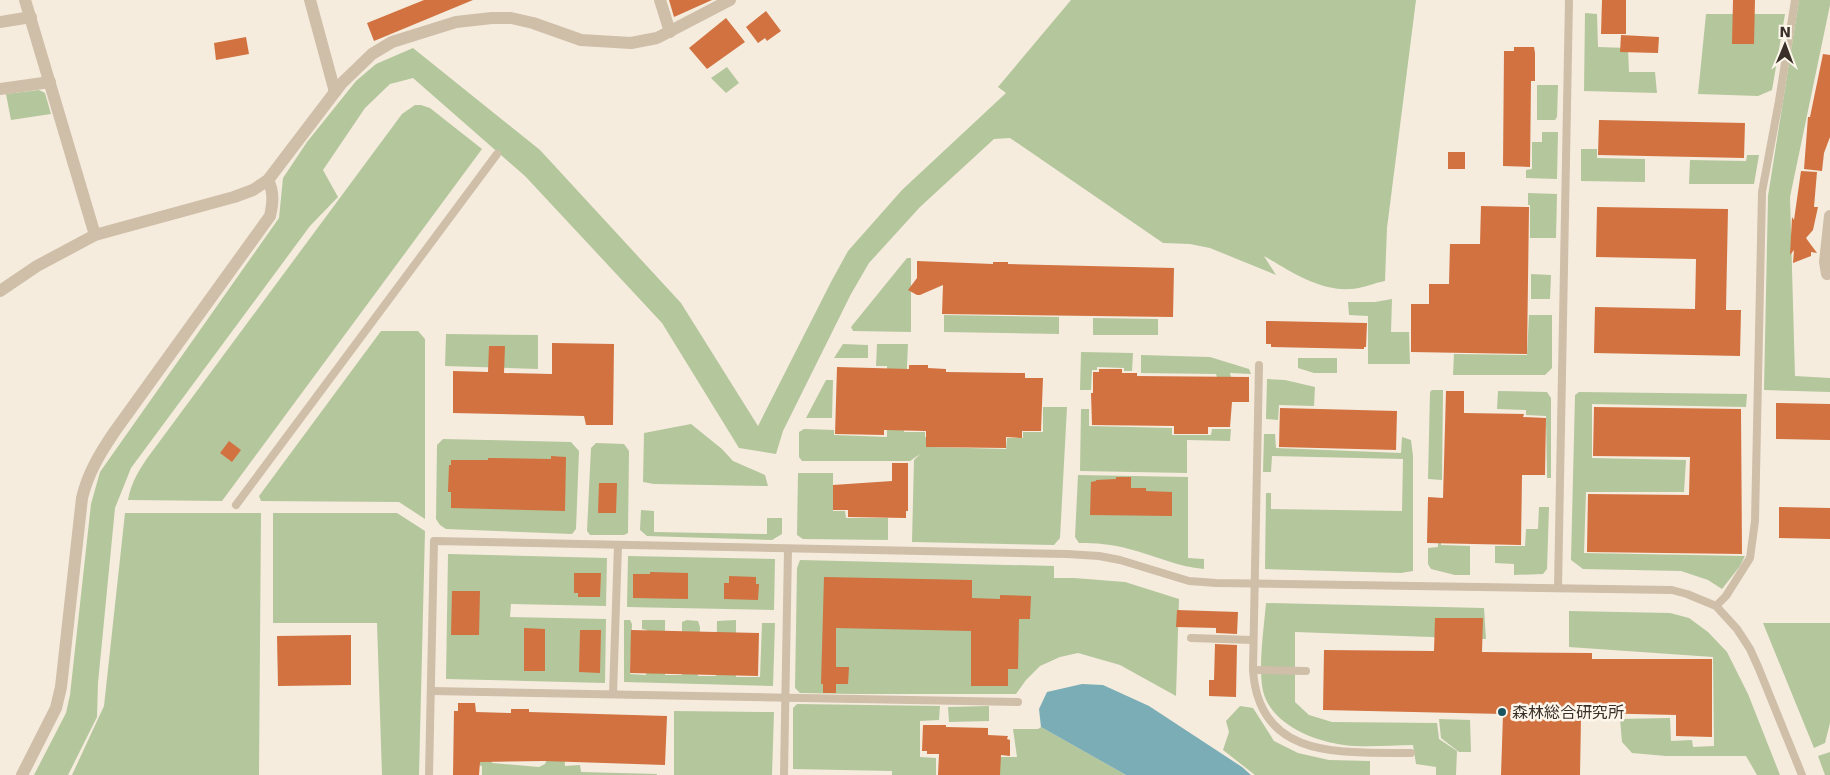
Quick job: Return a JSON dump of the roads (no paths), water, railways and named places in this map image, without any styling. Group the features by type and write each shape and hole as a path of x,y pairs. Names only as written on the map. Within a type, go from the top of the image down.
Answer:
{"street":[{"path":"25,0 95,235"},
{"path":"310,0 335,92"},
{"path":"660,0 670,32"},
{"path":"0,291 37,266 95,235 234,197 253,190 268,180 335,92 355,69 372,54 392,42 456,22 511,18 533,22 581,40 631,43 670,32 730,0"},
{"path":"0,22 31,18"},
{"path":"0,89 50,82"},
{"path":"22,775 56,708 61,687 82,498 86,479 98,455 270,216 273,196 272,187 268,180"},
{"path":"1829,274 1825,262 1830,216"}],"lane":[{"path":"1558,588 1570,0"},
{"path":"1716,606 1726,596 1750,558 1753,539 1756,512 1762,192 1795,0"},
{"path":"236,505 497,154"},
{"path":"1259,365 1260,482 1253,640 1254,687 1259,701 1268,718 1281,732 1294,740 1327,750 1411,753"},
{"path":"429,775 434,541 1099,556 1120,560 1189,581 1672,590 1716,606 1737,629 1750,649 1802,775"},
{"path":"613,694 618,545"},
{"path":"784,775 788,549"},
{"path":"1191,638 1253,640"},
{"path":"1253,670 1306,671"},
{"path":"431,691 1018,702"}],"water":[{"path":"1082,684 1103,685 1149,706 1242,767 1251,775 1126,775 1041,727 1039,709 1047,692"}],"place":[{"name":"森林総合研究所","path":"1502,712"}]}
